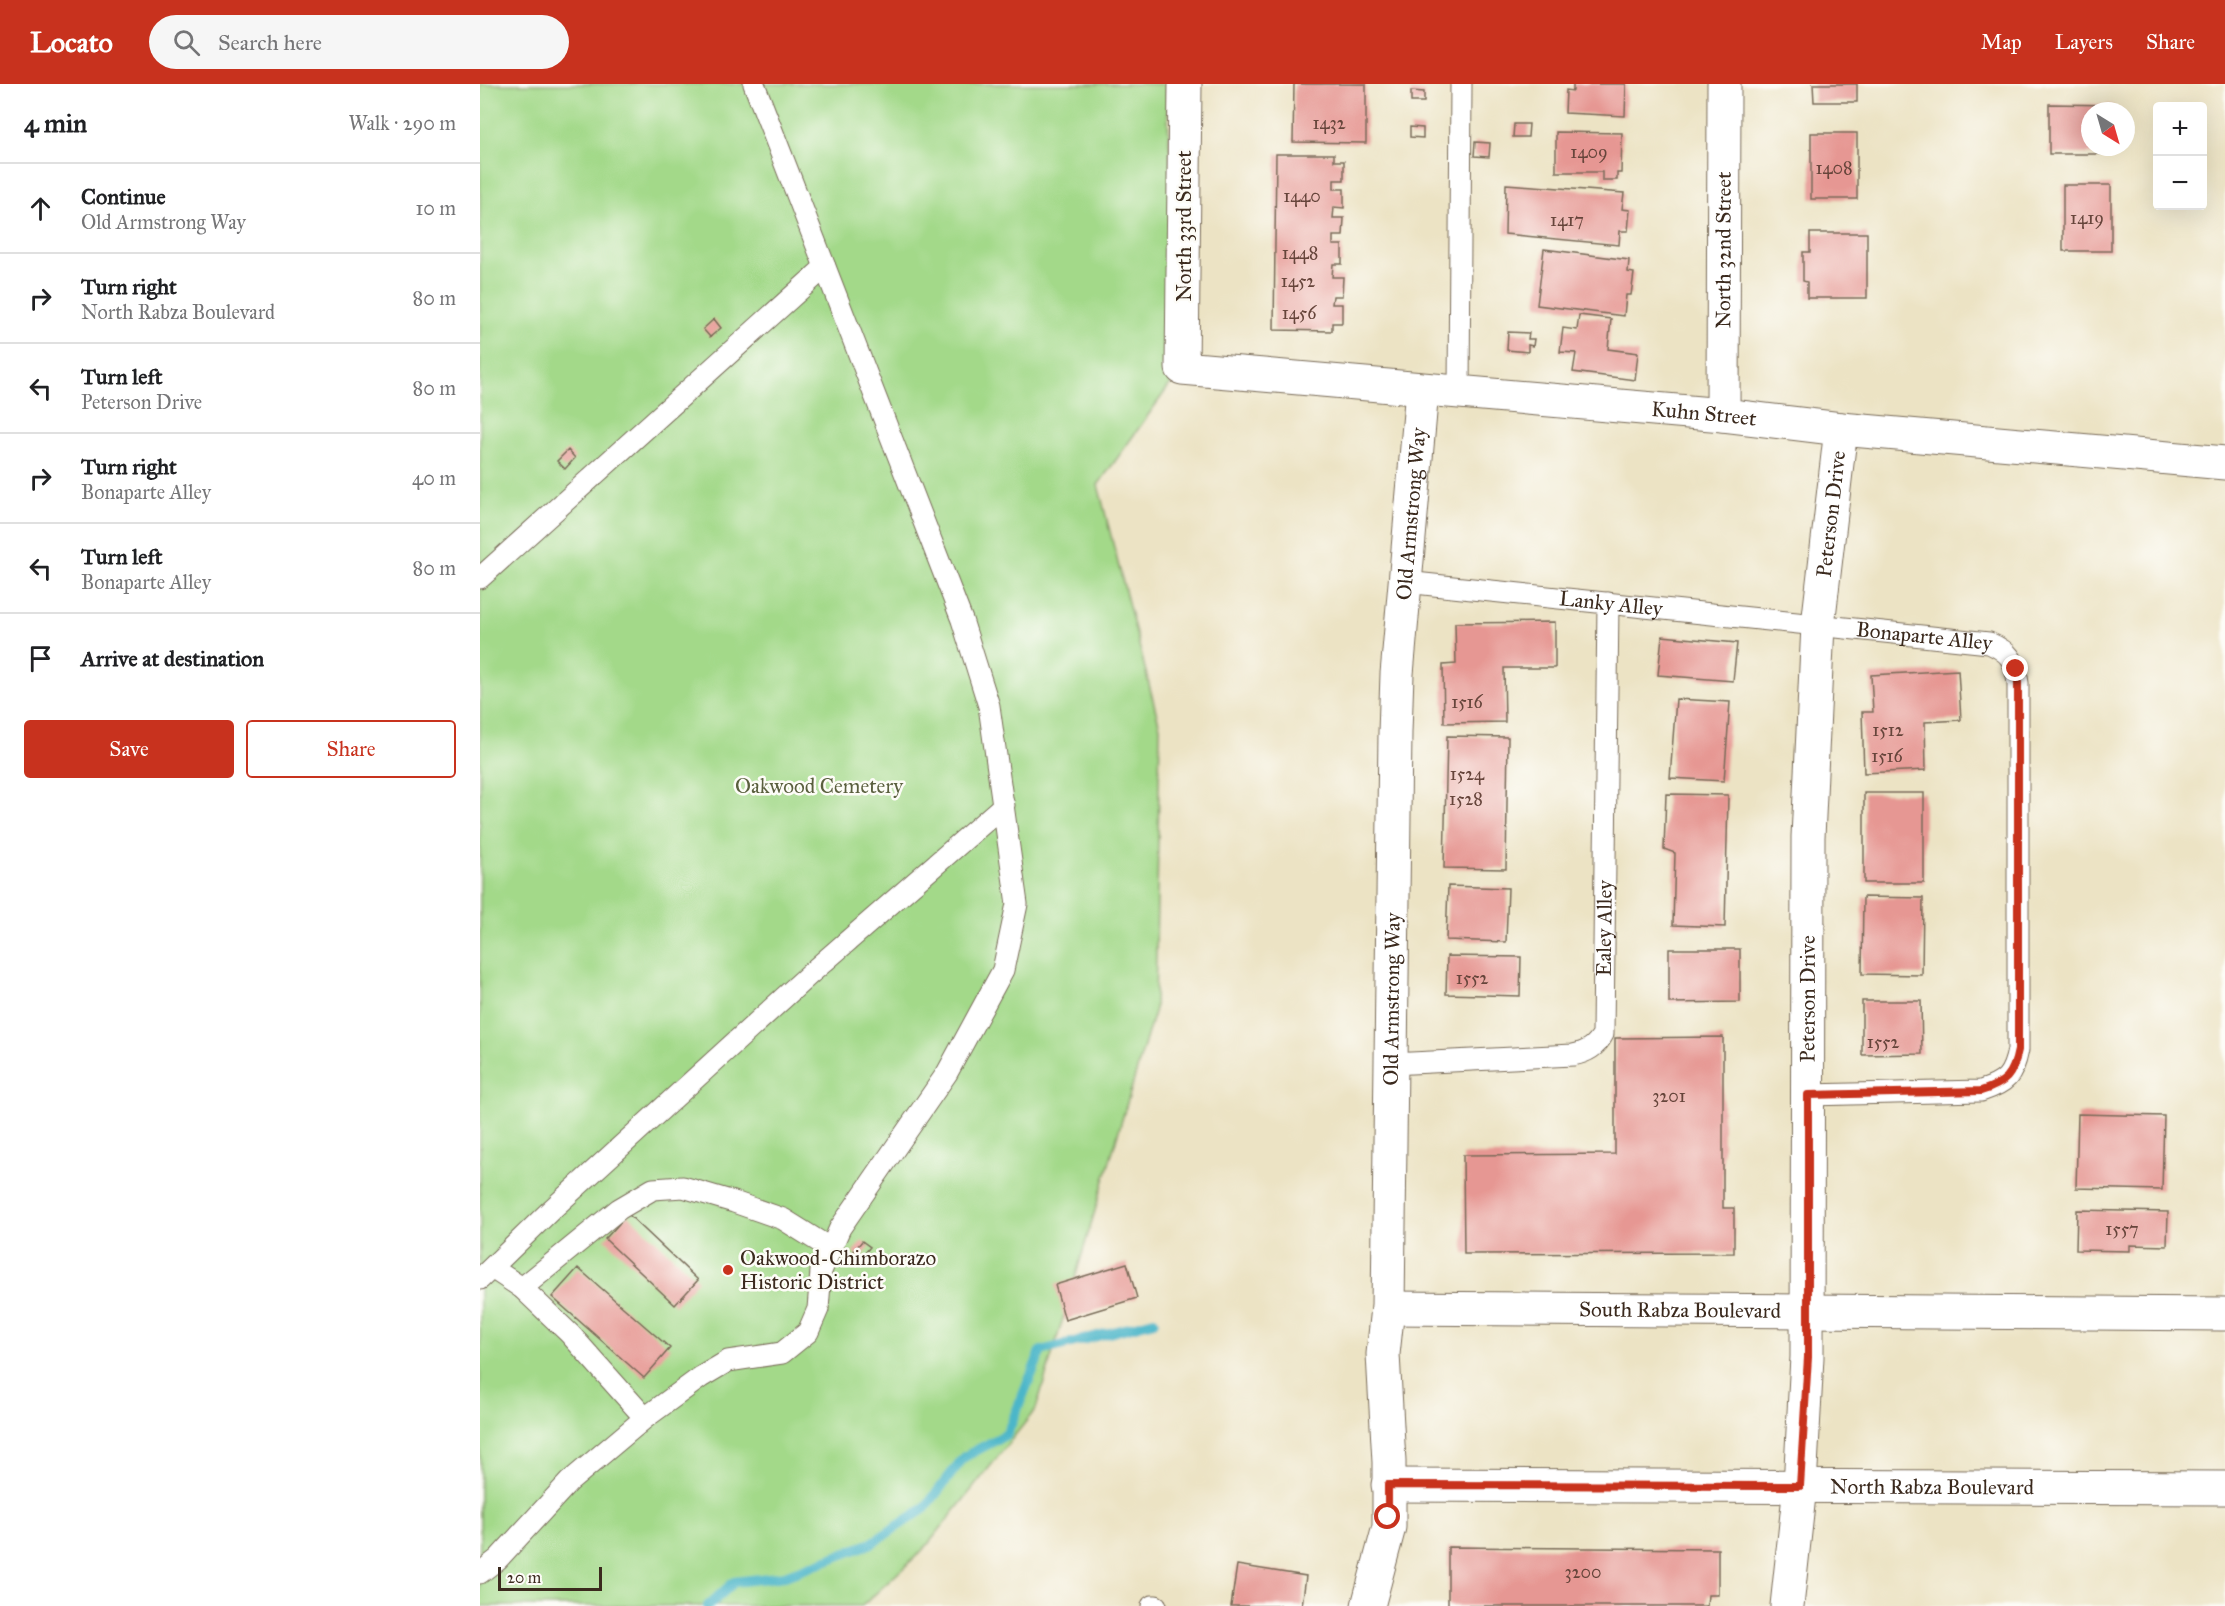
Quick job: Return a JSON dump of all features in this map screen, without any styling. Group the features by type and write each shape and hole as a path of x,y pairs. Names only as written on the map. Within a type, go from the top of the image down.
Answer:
{"street":[{"name":"North 33rd Street","path":"1182,368 1185,84"},
{"name":"North 32nd Street","path":"1723,415 1724,84"},
{"name":"Kuhn Street","path":"1182,368 1723,415 1840,429 2225,463"},
{"name":"Old Armstrong Way","path":"1368,1606 1389,1527 1383,1354 1388,1308 1395,733 1397,674 1422,390"},
{"name":"Peterson Drive","path":"1786,1606 1800,1486 1808,1311 1808,837 1818,625 1840,429"},
{"name":"South Rabza Boulevard","path":"1388,1308 2225,1314"},
{"name":"North Rabza Boulevard","path":"1388,1485 2225,1488"}],"lane":[{"path":"480,1573 498,1559 569,1482 645,1418 701,1377 728,1361 782,1353 808,1332 818,1309 821,1271 840,1228 947,1073 1003,970 1017,904 989,706 962,620 754,84"},
{"path":"1459,393 1461,84"},
{"path":"480,579 825,267"},
{"name":"Lanky Alley","path":"1405,582 1818,625"},
{"name":"Ealey Alley","path":"1391,1064 1573,1055 1591,1049 1599,1042 1603,1034 1608,603"},
{"name":"Bonaparte Alley","path":"1808,1095 1981,1091 1996,1086 2008,1078 2015,1065 2018,1050 2018,683 2011,657 2002,649 1989,643 1818,625"},
{"path":"645,1418 570,1334 522,1288 486,1274 550,1211 811,973 1004,805"},
{"path":"522,1288 619,1209 653,1189 683,1187 734,1202 783,1219 831,1249"}],"green space":[{"name":"Oakwood Cemetery","path":"480,84 1166,84 1182,368 1098,485 1160,727 1155,1009 1036,1409 925,1548 862,1606 480,1606"}],"building":[{"path":"1294,84 1366,84 1366,143 1293,142"},
{"path":"1573,84 1626,84 1625,116 1565,113 1566,90 1573,91"},
{"path":"1813,84 1857,84 1857,102 1814,102"},
{"path":"1411,91 1424,92 1424,102 1411,102"},
{"path":"2049,104 2081,104 2081,154 2049,154"},
{"path":"1514,124 1529,124 1528,137 1513,137"},
{"path":"1410,127 1423,128 1423,138 1410,137"},
{"path":"1556,132 1622,133 1621,173 1617,173 1617,180 1602,180 1602,172 1556,172"},
{"path":"1811,133 1857,133 1857,199 1811,199"},
{"path":"1475,142 1490,143 1489,157 1474,156"},
{"path":"1276,154 1334,154 1334,161 1344,161 1344,180 1334,180 1334,189 1344,189 1344,208 1334,207 1333,218 1344,218 1343,236 1333,236 1333,245 1342,245 1342,264 1333,264 1332,277 1343,277 1342,296 1333,296 1332,304 1342,304 1342,323 1332,323 1332,331 1274,330"},
{"path":"1506,184 1624,193 1622,209 1630,210 1628,231 1620,231 1619,245 1505,234"},
{"path":"2063,185 2111,185 2111,251 2063,251"},
{"path":"1810,233 1867,233 1867,298 1807,298 1807,282 1803,281 1803,252 1810,252"},
{"path":"1544,249 1629,260 1628,272 1634,273 1631,295 1626,295 1624,316 1537,305"},
{"path":"1579,315 1611,319 1608,349 1638,353 1635,380 1573,372 1576,353 1560,352 1563,328 1577,330"},
{"path":"714,319 721,328 710,337 703,329"},
{"path":"1508,332 1529,333 1528,339 1534,339 1533,346 1528,345 1528,352 1507,350"},
{"path":"568,450 575,458 565,469 557,461"},
{"path":"1555,622 1555,668 1504,668 1505,722 1444,723 1443,665 1456,664 1455,623"},
{"path":"1662,636 1737,643 1733,681 1658,675"},
{"path":"1958,670 1961,720 1925,722 1926,770 1864,773 1862,712 1873,712 1871,675"},
{"path":"1676,699 1730,702 1724,781 1670,778"},
{"path":"1447,736 1508,737 1506,869 1444,868"},
{"path":"1864,793 1924,793 1924,883 1864,883"},
{"path":"1666,794 1728,795 1725,927 1673,925 1675,853 1664,849"},
{"path":"1448,886 1508,888 1506,942 1446,940"},
{"path":"1863,897 1923,898 1922,975 1862,974"},
{"path":"1669,949 1740,949 1740,1002 1669,1003"},
{"path":"1447,956 1521,957 1520,996 1446,994"},
{"path":"1862,1001 1921,1001 1922,1054 1862,1055"},
{"path":"1723,1037 1723,1208 1734,1208 1734,1253 1464,1254 1463,1155 1615,1154 1615,1038"},
{"path":"2078,1114 2164,1116 2162,1190 2076,1188"},
{"path":"2077,1210 2168,1212 2167,1246 2130,1245 2130,1251 2076,1250"},
{"path":"628,1214 698,1280 675,1305 605,1239"},
{"path":"862,1241 870,1247 860,1259 853,1252"},
{"path":"1127,1263 1137,1298 1065,1320 1055,1285"},
{"path":"578,1268 670,1348 644,1378 552,1297"},
{"path":"1448,1547 1718,1549 1718,1595 1708,1595 1707,1606 1448,1606"},
{"path":"1237,1565 1306,1576 1302,1606 1231,1606"}],"waterway":[{"path":"708,1606 734,1582 785,1576 872,1543 925,1508 964,1457 1007,1434 1041,1351 1154,1321"}],"place":[{"name":"Oakwood-Chimborazo Historic District","path":"728,1270"}],"route":[{"path":"1388,1517 1388,1485 1800,1486 1808,1357 1808,1095 1981,1091 1996,1086 2008,1078 2015,1065 2018,1050 2018,683 2016,669"}]}
